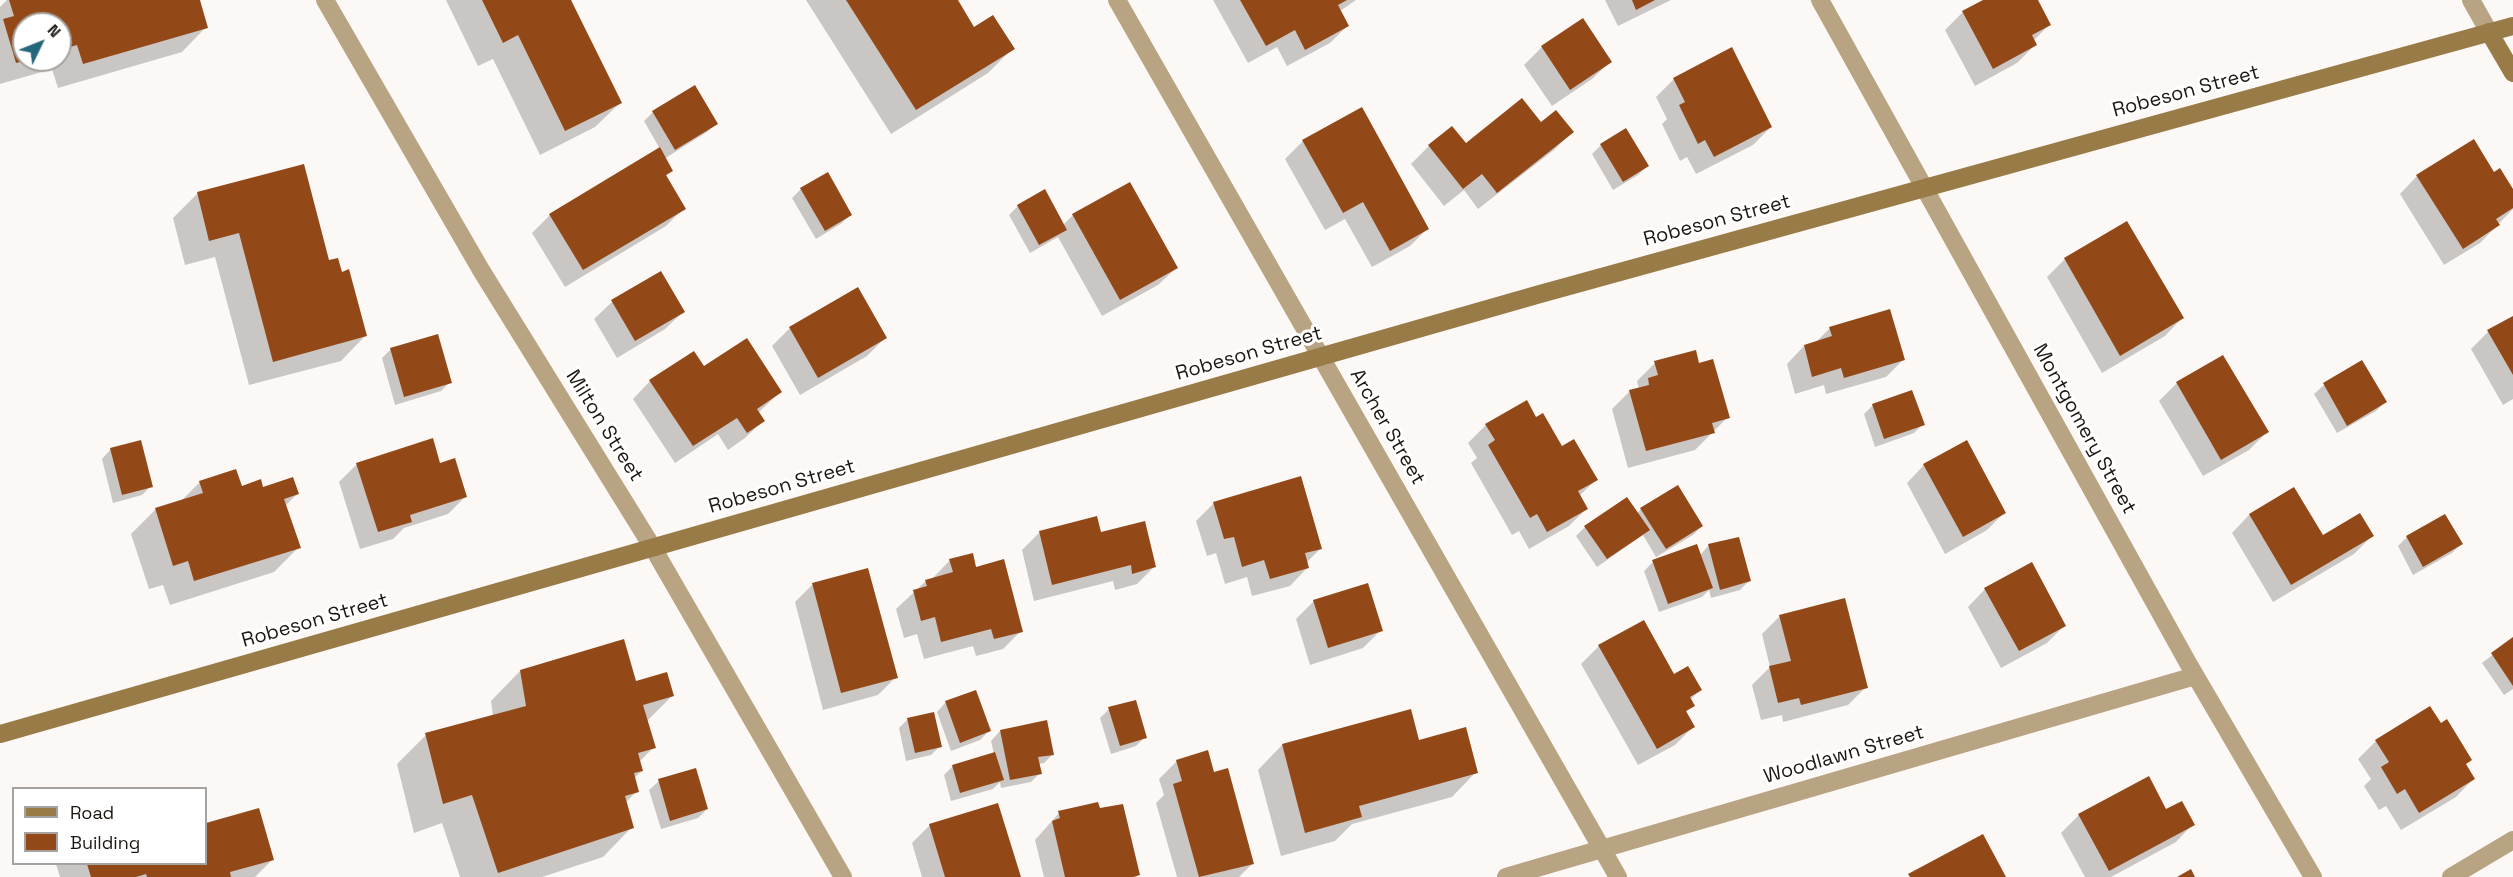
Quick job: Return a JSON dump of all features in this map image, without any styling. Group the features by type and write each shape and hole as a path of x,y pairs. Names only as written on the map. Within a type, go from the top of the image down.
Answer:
{"main road":[{"name":"Robeson Street","path":"0,734 1320,357 1925,187 2513,26"},
{"path":"2489,32 2513,73"}],"street":[{"name":"Milton Street","path":"324,0 481,270 652,548 843,877"},
{"name":"Archer Street","path":"1117,0 1618,877"},
{"name":"Montgomery Street","path":"1820,0 2195,676 2313,877"},
{"path":"2471,0 2489,32"},
{"name":"Woodlawn Street","path":"1506,877 2195,676"},
{"path":"2451,877 2513,840"}],"building":[{"path":"9,0 200,0 208,28 83,64 77,45 72,46 72,12 13,12"},
{"path":"482,0 571,0 622,103 565,131 518,35 503,43"},
{"path":"846,0 958,0 974,27 993,15 1015,49 916,110"},
{"path":"1240,0 1347,0 1338,5 1349,26 1305,50 1295,30 1266,46"},
{"path":"1632,0 1655,0 1636,10"},
{"path":"1983,0 2038,0 2051,25 2032,35 2037,45 1993,69 1962,11"},
{"path":"12,17 12,49 3,19"},
{"path":"1583,18 1612,62 1570,90 1541,46"},
{"path":"1732,47 1772,127 1714,157 1705,140 1698,144 1679,105 1685,102 1673,78"},
{"path":"695,85 718,124 675,150 652,111"},
{"path":"1522,98 1541,122 1556,110 1574,132 1497,193 1482,174 1463,189 1428,145 1452,126 1466,143"},
{"path":"1362,107 1429,229 1390,251 1363,202 1343,213 1302,140"},
{"path":"1626,128 1649,166 1623,182 1600,144"},
{"path":"2474,139 2494,172 2500,168 2513,189 2513,208 2496,219 2500,225 2463,249 2416,175"},
{"path":"660,147 673,171 666,175 686,209 583,270 549,214"},
{"path":"304,164 329,260 338,258 342,272 349,269 367,336 273,362 239,233 209,241 197,192"},
{"path":"828,172 852,215 825,231 800,188"},
{"path":"1130,182 1178,268 1120,300 1072,214"},
{"path":"1045,189 1067,230 1039,245 1017,205"},
{"path":"2127,221 2184,318 2120,356 2064,258"},
{"path":"661,271 685,312 635,341 611,300"},
{"path":"858,287 887,338 818,378 789,327"},
{"path":"1890,309 1905,360 1844,378 1841,368 1812,377 1804,345 1832,336 1829,327"},
{"path":"2513,316 2513,375 2487,330"},
{"path":"438,334 452,383 404,397 390,348"},
{"path":"747,338 782,392 757,409 765,421 747,433 737,418 693,446 649,380 694,351 704,366"},
{"path":"1696,350 1699,363 1713,359 1730,418 1712,423 1715,433 1646,451 1629,390 1649,385 1648,378 1658,375 1654,361"},
{"path":"2223,355 2269,432 2221,460 2176,382"},
{"path":"2362,360 2387,402 2347,426 2323,383"},
{"path":"1912,390 1925,425 1884,439 1872,404"},
{"path":"1527,400 1536,417 1543,413 1562,446 1574,439 1598,480 1578,491 1588,509 1547,532 1537,514 1530,518 1488,445 1495,440 1485,424"},
{"path":"433,438 440,463 455,458 467,497 410,515 412,522 378,532 356,463"},
{"path":"141,440 153,487 122,495 110,448"},
{"path":"1967,440 2006,513 1963,537 1923,464"},
{"path":"236,469 242,486 261,479 263,487 293,477 299,494 284,499 301,548 194,581 188,561 173,566 155,508 203,493 199,481"},
{"path":"1301,476 1322,549 1305,553 1309,568 1270,579 1264,560 1242,567 1234,537 1224,539 1213,502"},
{"path":"1678,485 1703,526 1666,549 1640,508"},
{"path":"2294,487 2323,535 2360,513 2374,536 2291,585 2249,514"},
{"path":"1627,497 1650,530 1607,559 1584,526"},
{"path":"2445,514 2463,544 2423,567 2406,536"},
{"path":"1097,516 1101,532 1145,521 1156,567 1132,574 1131,565 1052,585 1039,531"},
{"path":"1739,537 1751,581 1720,590 1708,544"},
{"path":"1697,544 1713,588 1668,604 1652,560"},
{"path":"973,553 976,567 1004,559 1023,632 994,639 991,629 941,642 935,617 921,621 913,590 927,586 925,580 953,572 949,559"},
{"path":"2032,562 2066,626 2019,651 1984,588"},
{"path":"868,568 898,678 841,693 812,583"},
{"path":"1368,583 1383,631 1328,648 1313,600"},
{"path":"1845,598 1868,688 1801,705 1799,698 1778,703 1769,666 1791,661 1779,615"},
{"path":"1644,620 1674,674 1688,666 1702,690 1690,697 1695,706 1686,711 1695,727 1657,749 1598,645"},
{"path":"2513,637 2513,686 2491,653"},
{"path":"624,639 636,681 667,672 674,696 643,705 656,748 638,753 643,771 634,773 639,792 625,796 634,828 498,873 472,795 443,804 425,733 526,706 520,670"},
{"path":"976,690 991,731 960,743 945,701"},
{"path":"1136,700 1147,738 1120,746 1108,707"},
{"path":"2430,706 2441,723 2447,719 2472,760 2466,764 2475,779 2419,813 2405,789 2397,794 2381,767 2389,762 2375,740"},
{"path":"1411,709 1419,740 1466,727 1478,773 1359,806 1362,817 1305,833 1282,744"},
{"path":"934,712 942,747 915,753 907,718"},
{"path":"1047,720 1054,755 1038,757 1042,774 1010,780 1000,730"},
{"path":"1208,750 1214,772 1228,768 1254,864 1199,877 1173,784 1182,781 1176,760"},
{"path":"995,752 1004,780 960,793 952,765"},
{"path":"696,768 708,809 670,821 658,779"},
{"path":"2149,776 2166,809 2182,801 2195,825 2109,871 2078,814"},
{"path":"1098,802 1100,808 1123,804 1140,875 1133,877 1065,877 1052,821 1060,818 1058,811"},
{"path":"998,803 1021,877 945,877 929,824"},
{"path":"259,808 274,860 230,872 231,877 147,877 146,874 136,877 91,877 87,865 207,865 207,823"},
{"path":"1983,834 2006,877 1910,877 1908,874"},
{"path":"2191,869 2195,877 2177,877"}]}
